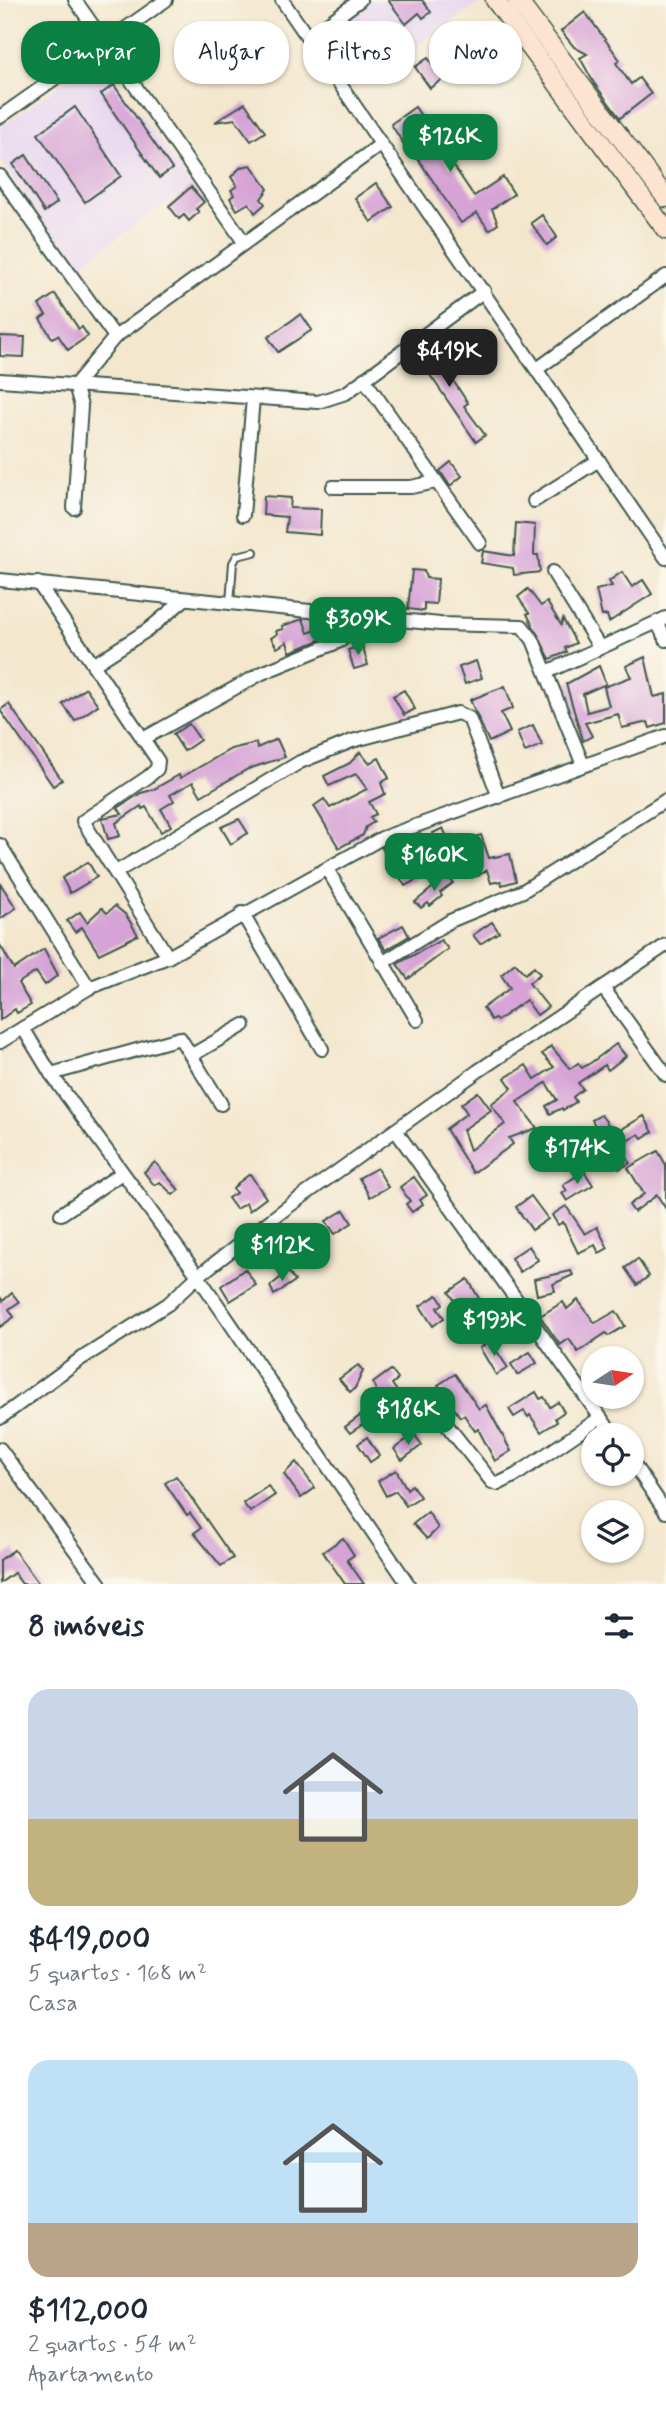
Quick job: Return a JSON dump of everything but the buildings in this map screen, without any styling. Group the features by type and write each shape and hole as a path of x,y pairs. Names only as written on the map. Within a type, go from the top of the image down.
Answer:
{"street":[{"path":"75,0 90,21"},
{"path":"136,21 166,0"},
{"path":"282,0 303,31"},
{"path":"331,21 360,0"},
{"path":"495,0 666,230"},
{"path":"517,0 666,198"},
{"path":"0,117 47,84"},
{"path":"134,84 244,242"},
{"path":"339,84 666,558"},
{"path":"75,385 115,337 380,145"},
{"path":"0,176 115,337"},
{"path":"537,369 666,276"},
{"path":"0,380 318,402 346,393 484,291"},
{"path":"364,379 480,543"},
{"path":"74,508 81,406 75,385"},
{"path":"243,515 253,398"},
{"path":"534,501 599,460"},
{"path":"333,487 411,487 436,482"},
{"path":"554,572 600,648"},
{"path":"0,580 440,624 522,626 533,640 583,765"},
{"path":"38,583 156,757 157,769 83,821 168,957"},
{"path":"93,665 149,629 185,599"},
{"path":"143,739 262,673 340,641 366,617"},
{"path":"547,672 661,620 666,640"},
{"path":"116,872 300,762 352,741 458,713 469,718 499,797"},
{"path":"0,1042 89,988 168,957 242,913 401,830 666,736"},
{"path":"382,963 450,921 523,891 666,800"},
{"path":"0,845 89,988"},
{"path":"327,869 417,1020"},
{"path":"242,913 322,1049"},
{"path":"0,1418 79,1360 168,1304 198,1276 478,1071 666,945"},
{"path":"604,989 666,1075"},
{"path":"192,1055 244,1025"},
{"path":"23,1028 51,1074 198,1276 408,1584"},
{"path":"51,1074 178,1038 182,1039 221,1104"},
{"path":"396,1131 604,1423"},
{"path":"61,1214 122,1174"},
{"path":"434,1409 492,1482 498,1484 516,1475 600,1418"},
{"path":"0,1449 100,1584"},
{"path":"644,1479 666,1512"}],"lane":[{"path":"230,603 233,563 237,556 254,552"}],"shaded area":[{"path":"360,0 484,0 453,21 429,21 429,37 415,47 415,21 352,21 345,10"},
{"path":"61,84 118,84 191,186 75,268 0,159 0,128"}]}
